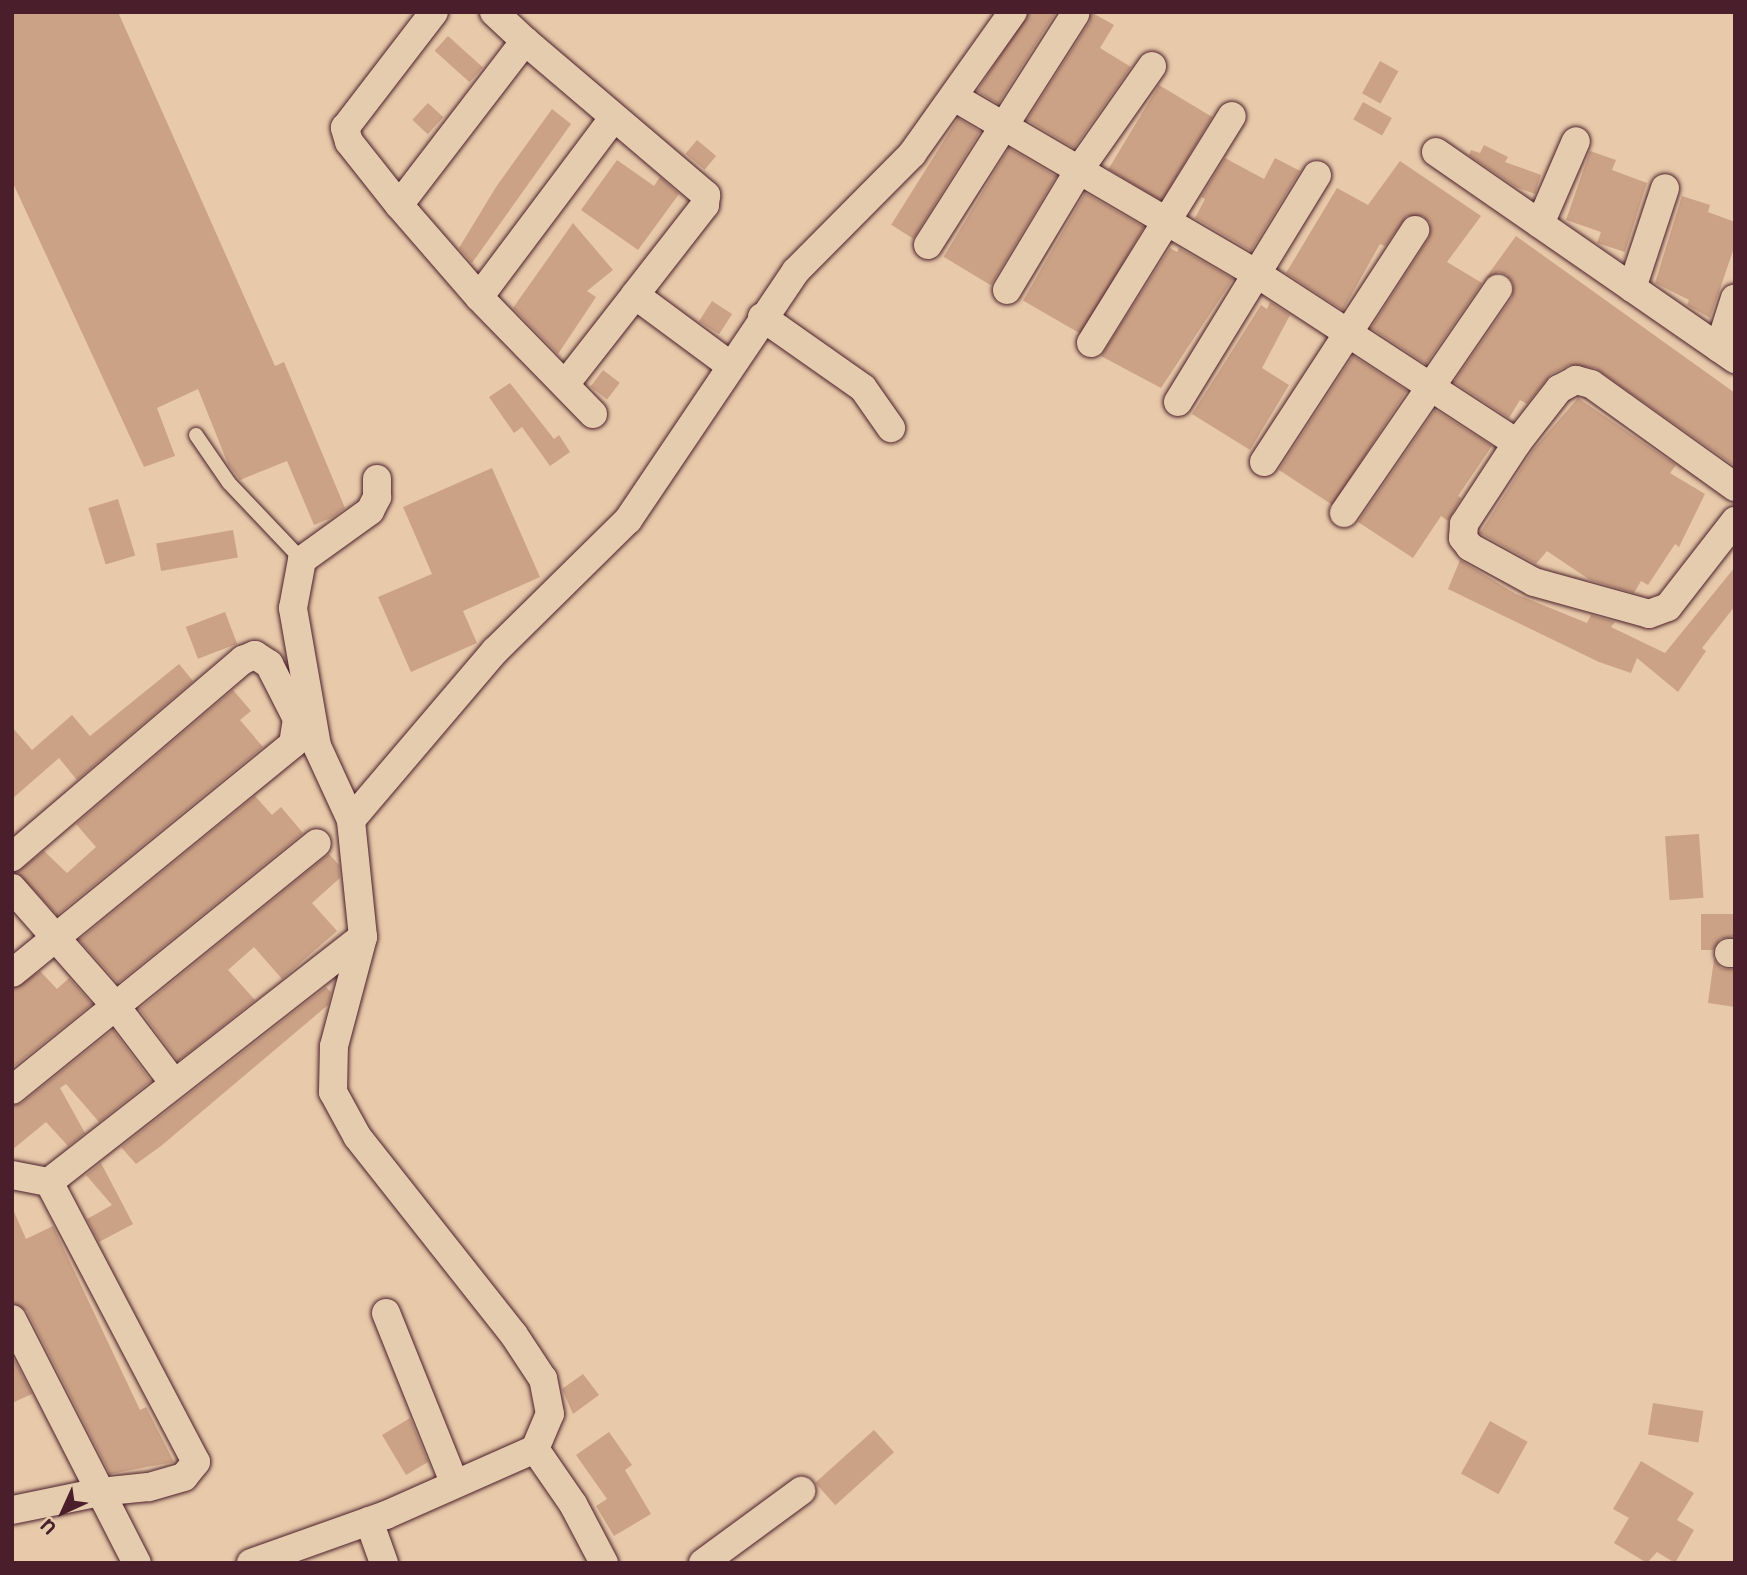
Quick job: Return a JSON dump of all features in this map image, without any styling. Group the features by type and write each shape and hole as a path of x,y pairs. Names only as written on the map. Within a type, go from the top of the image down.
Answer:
{"street":[{"path":"434,12 345,128 349,142 399,205 479,297 567,383 593,414"},
{"path":"494,12 612,120 706,195 705,205 567,383"},
{"path":"351,820 495,652 628,520 762,317 825,239 912,154 1013,12"},
{"path":"928,246 1001,125 1075,14"},
{"path":"399,205 526,41"},
{"path":"1007,290 1079,170 1152,66"},
{"path":"954,97 1259,275 1517,443"},
{"path":"1091,343 1232,116"},
{"path":"479,297 612,120"},
{"path":"1540,225 1576,141"},
{"path":"1436,152 1727,353 1735,298"},
{"path":"1178,402 1259,275 1317,175"},
{"path":"1632,288 1665,188"},
{"path":"1264,462 1344,331 1415,230"},
{"path":"1344,513 1429,384 1498,289"},
{"path":"635,295 731,366"},
{"path":"762,317 854,380 882,409 891,428"},
{"path":"1735,487 1583,380 1559,389 1517,443 1464,524 1463,538 1470,547 1534,582 1639,614 1660,613 1735,521"},
{"path":"251,1563 369,1521 454,1482 536,1449 550,1414 543,1379 514,1335 357,1136 333,1092 334,1046 363,937 351,820 317,746 293,608 302,560 370,511 377,497 377,480"},
{"path":"12,857 243,660 255,654 269,664 297,719 293,744 12,973"},
{"path":"12,1090 114,1004 317,843"},
{"path":"12,888 114,1004 173,1082"},
{"path":"12,1175 49,1182 173,1082 363,937"},
{"path":"12,1510 100,1492 148,1488 184,1477 196,1462 49,1182"},
{"path":"386,1313 454,1482"},
{"path":"12,1320 136,1563"},
{"path":"536,1449 573,1504 604,1563"},
{"path":"703,1563 801,1491"},
{"path":"369,1521 384,1563"}],"lane":[{"path":"196,435 229,483 302,560"}],"building":[{"path":"12,12 118,12 275,366 284,362 345,508 333,517 314,525 287,461 240,480 228,464 198,389 157,408 175,456 144,467 12,181"},
{"path":"1029,12 1056,12 998,104 977,91"},
{"path":"1091,12 1114,25 1100,48 1131,67 1074,148 1027,120 1089,23"},
{"path":"448,36 483,67 470,82 435,51"},
{"path":"1380,61 1398,71 1380,104 1362,93"},
{"path":"1159,85 1212,117 1162,201 1109,169"},
{"path":"1363,102 1392,118 1382,135 1353,119"},
{"path":"428,103 443,117 428,134 412,120"},
{"path":"552,109 571,124 472,263 459,248 496,187"},
{"path":"958,118 980,132 913,239 891,225"},
{"path":"697,140 716,156 705,170 685,154"},
{"path":"1484,145 1508,157 1505,162 1541,175 1535,194 1516,187 1469,155 1471,150 1480,153"},
{"path":"1009,148 1056,176 991,285 944,257"},
{"path":"1590,151 1616,160 1612,170 1647,183 1625,252 1597,243 1601,232 1566,220"},
{"path":"1225,158 1264,179 1275,158 1300,171 1251,251 1195,218 1205,199 1201,197"},
{"path":"617,160 654,186 660,177 679,194 638,250 581,210"},
{"path":"1400,161 1481,216 1447,262 1482,283 1516,236 1735,393 1735,466 1595,368 1569,365 1551,374 1527,404 1520,400 1509,418 1454,382 1512,298 1513,283 1507,275 1499,272 1485,279 1426,364 1371,328 1429,238 1430,223 1423,216 1407,216 1385,246 1380,244 1343,310 1286,273 1337,188 1368,205"},
{"path":"1085,193 1144,227 1082,334 1023,300"},
{"path":"1682,196 1710,205 1708,212 1735,222 1735,245 1710,318 1687,305 1689,300 1655,283"},
{"path":"573,223 613,270 587,291 596,297 558,354 513,308"},
{"path":"1170,248 1177,252 1179,248 1233,279 1161,388 1101,356"},
{"path":"712,301 732,314 719,334 699,321"},
{"path":"1270,302 1290,315 1262,368 1289,385 1250,450 1192,414 1261,305 1267,309"},
{"path":"1353,356 1407,391 1333,505 1279,470"},
{"path":"603,370 620,383 607,399 590,387"},
{"path":"510,383 554,439 559,435 570,452 550,466 522,427 514,433 489,397"},
{"path":"1578,398 1676,465 1670,473 1705,494 1679,547 1675,544 1648,585 1641,581 1634,593 1590,580 1547,551 1536,564 1480,533 1533,450"},
{"path":"1435,410 1492,446 1458,496 1461,498 1448,521 1441,516 1413,558 1358,522"},
{"path":"492,468 540,577 463,611 477,643 411,672 378,597 432,574 403,507"},
{"path":"118,499 135,555 106,564 88,508"},
{"path":"233,530 238,558 161,571 156,544"},
{"path":"1460,560 1516,594 1587,623 1591,615 1615,622 1611,627 1665,653 1735,567 1735,606 1702,648 1706,651 1678,692 1637,658 1631,673 1599,662 1448,589"},
{"path":"225,612 237,644 198,659 186,627"},
{"path":"179,664 193,681 77,780 59,758 12,799 12,727 32,750 72,715 90,736"},
{"path":"233,690 251,711 240,720 263,747 57,915 17,872 44,851 67,873 96,847 76,824"},
{"path":"255,796 272,815 281,807 303,833 118,983 79,940"},
{"path":"1699,834 1703,898 1670,900 1665,836"},
{"path":"329,854 339,865 340,878 312,903 337,931 282,979 254,947 228,970 255,1000 178,1061 139,1009"},
{"path":"1701,914 1735,914 1735,936 1720,939 1713,950 1701,950"},
{"path":"1714,959 1721,968 1735,970 1735,1007 1708,1003"},
{"path":"40,971 57,989 69,978 92,1004 12,1068 12,989"},
{"path":"326,987 331,992 328,1005 161,1146 136,1164 121,1147"},
{"path":"113,1030 151,1081 99,1122 66,1084 60,1088 85,1133 68,1146 46,1122 12,1150 12,1106 22,1103"},
{"path":"101,1163 133,1224 99,1242 87,1219 112,1205 86,1175"},
{"path":"12,1207 26,1239 53,1226 140,1410 146,1407 174,1462 110,1474 27,1311 12,1302"},
{"path":"12,1356 32,1394 12,1403"},
{"path":"583,1374 599,1395 573,1414 562,1389"},
{"path":"1653,1403 1703,1411 1698,1443 1648,1435"},
{"path":"410,1418 428,1462 406,1475 382,1435"},
{"path":"1490,1421 1528,1442 1499,1494 1461,1473"},
{"path":"874,1430 894,1452 835,1505 815,1483"},
{"path":"609,1432 632,1465 625,1470 651,1514 614,1536 596,1506 607,1499 576,1455"},
{"path":"1641,1461 1694,1493 1677,1520 1694,1530 1675,1563 1657,1552 1647,1563 1614,1543 1629,1518 1613,1509"}]}
